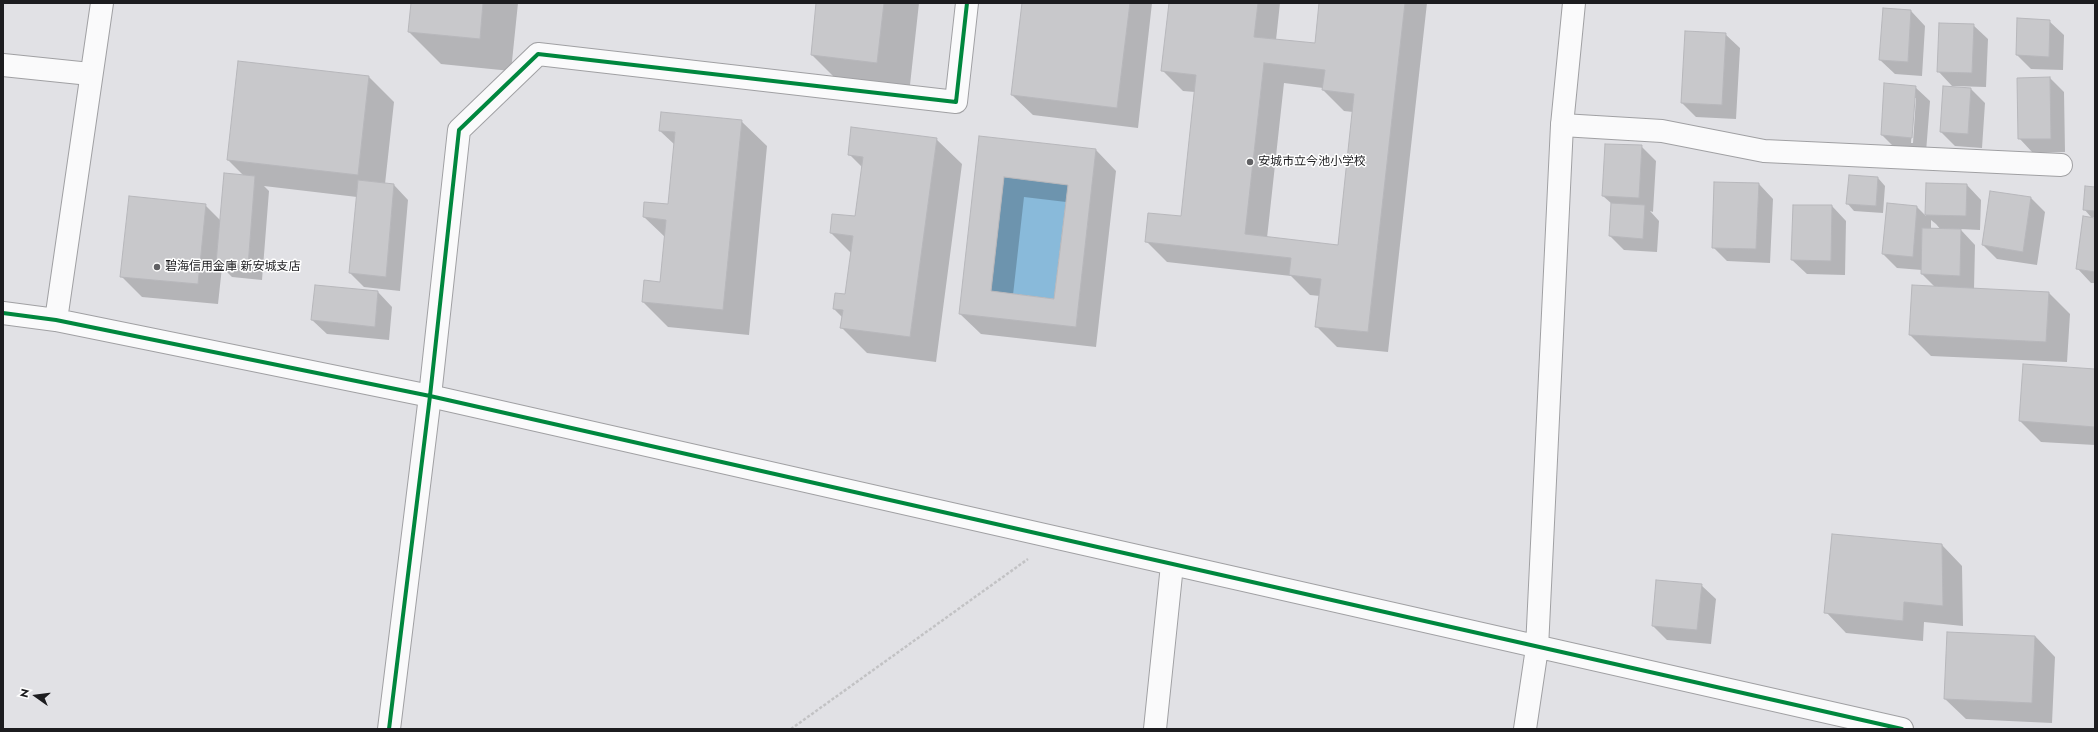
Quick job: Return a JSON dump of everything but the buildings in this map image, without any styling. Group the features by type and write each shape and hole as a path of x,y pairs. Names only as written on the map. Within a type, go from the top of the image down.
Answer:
{"street":[{"path":"56,320 90,74 102,3"},
{"path":"389,729 430,396 459,130 538,54 956,102 967,3"},
{"path":"1525,729 1537,648 1562,125 1574,3"},
{"path":"3,65 90,74"},
{"path":"1562,125 1662,131 1764,151 2061,165"},
{"path":"3,313 56,320 430,396 1537,648 1902,729"},
{"path":"1155,729 1172,565"}],"path":[{"path":"791,729 1058,538"}],"water":[{"path":"1004,177 1068,185 1054,299 991,291"}],"cycle path":[{"path":"389,729 430,396 459,130 538,54 956,102 967,3"},
{"path":"3,313 56,320 430,396 1902,729"}],"place":[{"name":"安城市立今池小学校","path":"1250,162"},
{"name":"碧海信用金庫 新安城支店","path":"157,267"}]}
